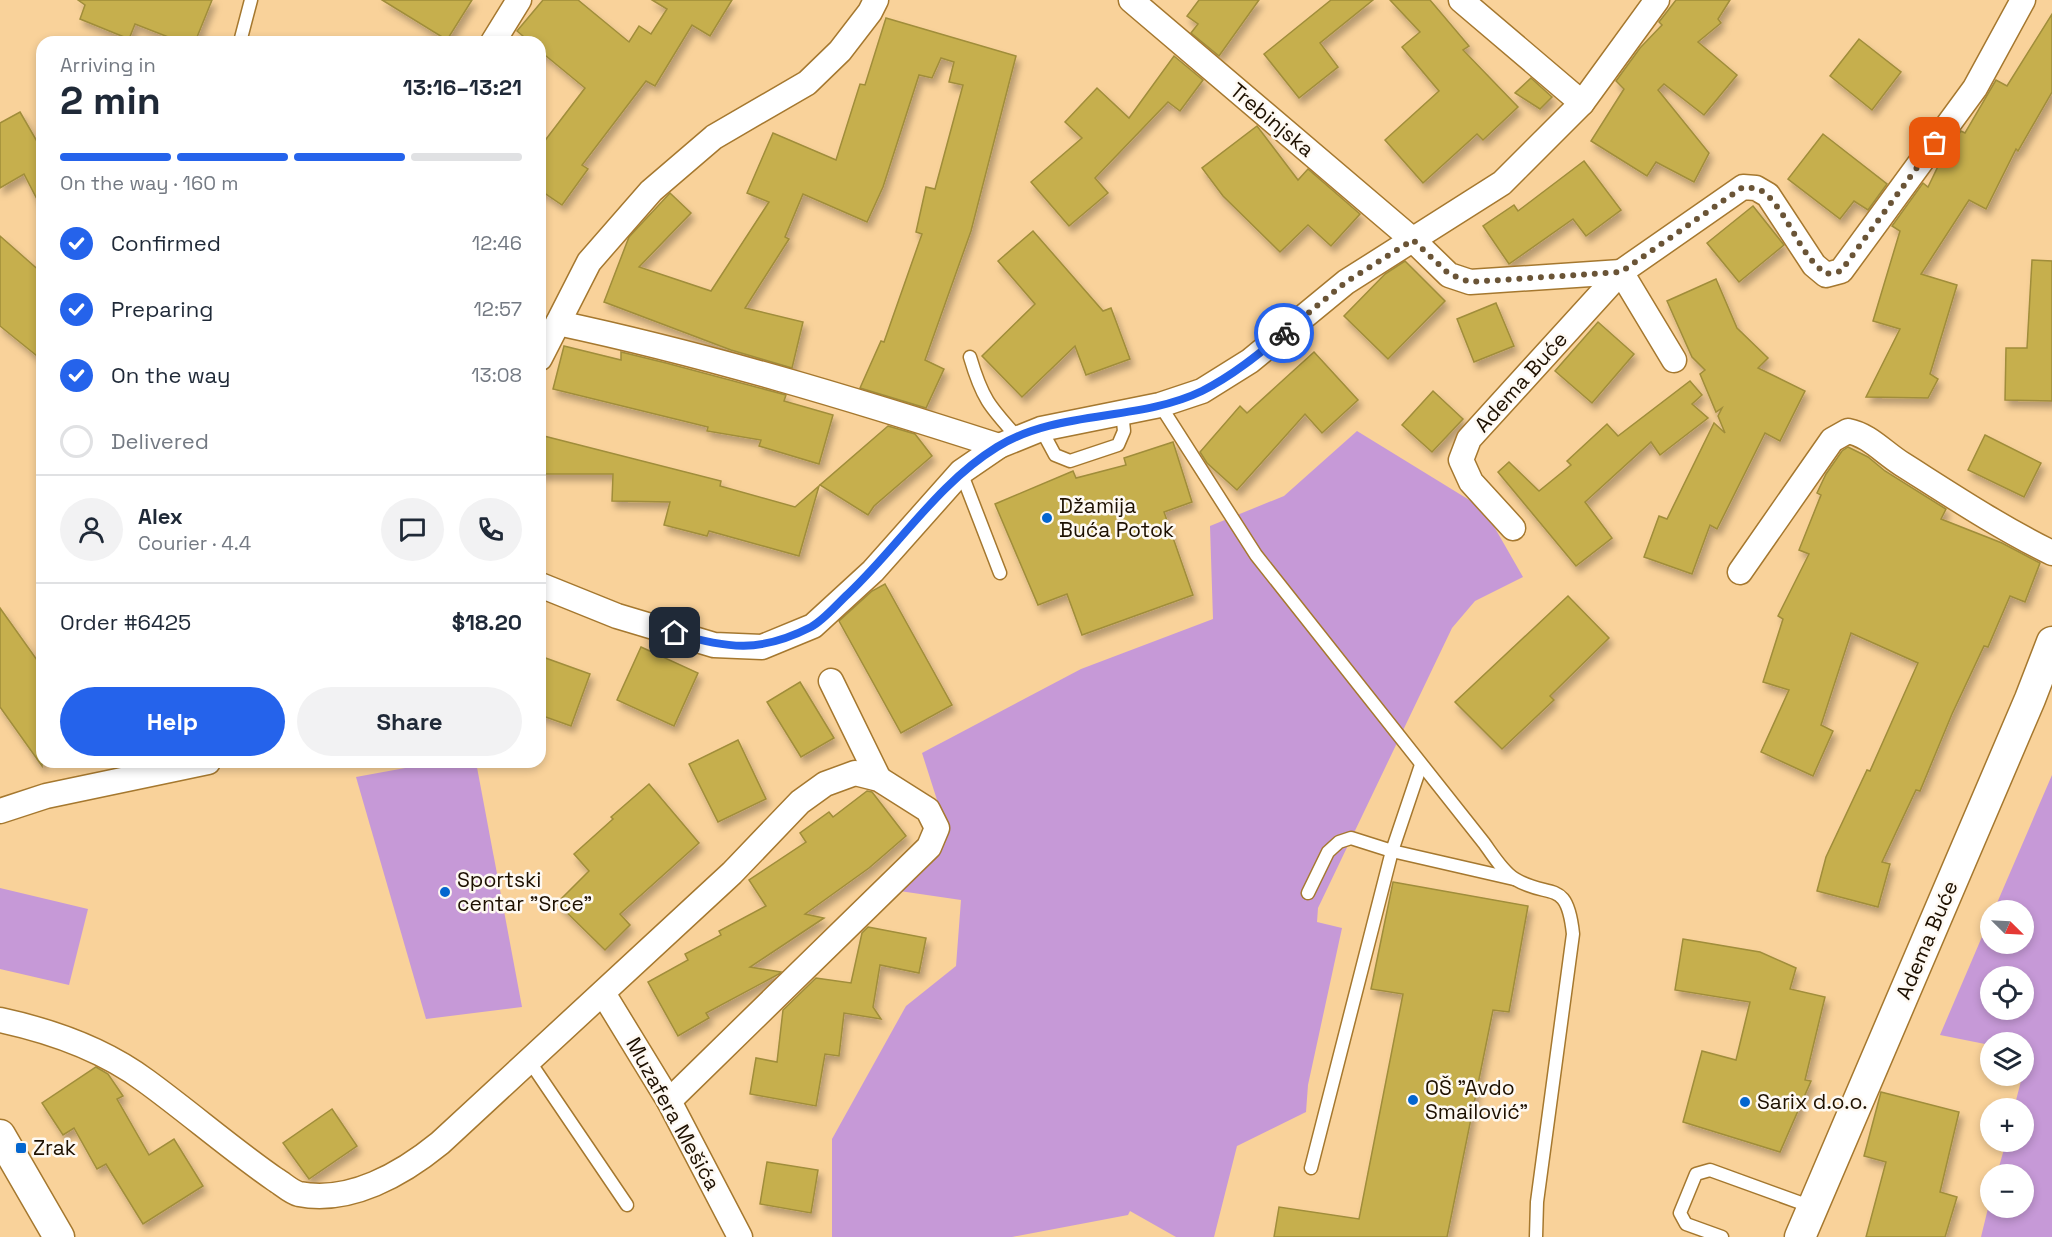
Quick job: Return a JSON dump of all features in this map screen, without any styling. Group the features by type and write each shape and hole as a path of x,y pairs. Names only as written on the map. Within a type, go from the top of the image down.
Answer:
{"street":[{"path":"497,36 519,0"},
{"path":"546,346 589,262 651,191 714,136 807,83 840,51 870,12 876,0"},
{"name":"Trebinjska","path":"1131,0 1413,240"},
{"path":"1461,0 1582,103"},
{"path":"546,587 617,616 714,645 762,647 813,626 873,571 961,472 1008,442 1041,429 1160,405 1202,391 1250,361 1346,282 1502,183 1582,103 1657,0"},
{"name":"Adema Buće","path":"1513,528 1471,482 1461,460 1469,439 1621,272 1743,187 1756,188 1768,195 1814,265 1826,274 1841,271 1975,88 2023,0"},
{"path":"1413,240 1449,274 1470,282 1621,272 1674,360"},
{"path":"558,323 629,338 834,392 1008,442"},
{"path":"1740,572 1832,441 1848,431 1862,434 1888,455 2008,531 2052,553"},
{"name":"Adema Buće","path":"1800,1237 2030,699 2052,642"},
{"path":"831,681 879,779"},
{"path":"0,811 55,794 179,768"},
{"path":"0,1020 43,1029 92,1050 143,1079 256,1166 297,1194 338,1195 389,1179 440,1143 732,873 800,802 825,784 855,773 879,779 928,810 937,828 929,847 669,1101"},
{"name":"Muzafera Mešića","path":"603,993 669,1101 740,1237"},
{"path":"0,1135 59,1237"}],"lane":[{"path":"242,36 251,0"},
{"path":"970,357 980,392 1008,442"},
{"path":"1160,405 1256,555 1514,879"},
{"path":"1041,429 1055,455 1070,461 1118,445 1124,431 1122,412"},
{"path":"961,472 1000,573"},
{"path":"1311,1168 1392,851 1421,765"},
{"path":"1308,893 1328,852 1339,842 1351,837 1392,851 1514,879 1559,894 1571,909 1573,933 1537,1202 1536,1237"},
{"path":"530,1062 627,1205"},
{"path":"1722,1237 1686,1224 1680,1213 1695,1174 1710,1170 1812,1206"}],"shaded area":[{"path":"1357,431 1484,509 1523,577 1475,601 1452,628 1318,908 1317,922 1342,928 1308,1085 1306,1112 1237,1146 1214,1237 1176,1237 1130,1211 1128,1215 1012,1237 832,1237 832,1139 906,1006 956,966 961,900 886,889 946,828 922,753 1081,669 1213,619 1210,526 1284,496"},
{"name":"Sportski centar \"Srce\"","path":"405,768 477,768 522,1007 426,1019 356,777"},
{"path":"2052,775 2052,1237 1981,1237 1986,1218 2034,1218 2034,1164 2000,1164 2003,1152 2034,1152 2034,1098 2017,1098 2020,1086 2034,1086 2034,1032 1980,1032 1980,1043 1940,1035 1980,941 1980,954 2034,954 2034,900 1998,900"},
{"path":"0,888 88,909 69,985 0,969"}],"building":[{"path":"78,0 212,0 197,36 166,36 135,24 130,36 122,36 80,19 85,5"},
{"path":"382,0 472,0 450,36 440,36"},
{"path":"543,0 578,0 629,42 639,26 651,34 667,9 652,0 732,0 710,36 692,25 655,86 646,81 582,165 588,169 562,205 546,194 546,139 585,88 546,56 546,36 523,36 517,31"},
{"path":"1199,0 1259,0 1219,56 1191,33 1198,24 1187,16"},
{"path":"1331,0 1373,0 1320,43 1338,67 1299,98 1264,54"},
{"path":"1390,0 1430,0 1469,46 1463,50 1518,107 1483,140 1477,134 1423,183 1385,140 1439,91 1402,47 1420,32"},
{"path":"1676,0 1730,0 1718,19 1721,23 1698,42 1737,75 1704,115 1664,84 1658,90 1709,153 1694,182 1656,162 1647,176 1591,141 1624,89 1616,81 1640,48 1662,25 1659,22"},
{"path":"2052,14 2052,92 2018,151 2016,149 1986,209 1969,200 1921,274 1957,285 1930,374 1938,379 1928,398 1866,397 1900,329 1873,321 1900,231 1892,226 1923,183 1928,187 1944,154 1961,131 1965,133 1996,80 2007,86"},
{"path":"886,18 1016,56 971,231 925,360 944,369 926,408 860,388 881,341 884,342 922,234 916,232 926,187 935,189 963,85 949,82 954,62 941,58 932,78 919,75 883,187 867,222 803,194 785,237 789,239 745,308 803,322 792,368 731,350 604,302 629,237 670,193 691,213 639,267 711,291 769,202 747,193 773,133 836,160 860,84 865,85"},
{"path":"1859,39 1901,72 1872,110 1830,76"},
{"path":"1174,56 1203,80 1180,111 1168,102 1095,178 1108,193 1069,226 1031,182 1082,138 1065,122 1097,88 1129,118"},
{"path":"1531,78 1552,97 1540,109 1515,93"},
{"path":"20,112 36,140 36,197 24,174 0,188 0,123"},
{"path":"1257,126 1298,180 1308,169 1360,214 1331,246 1308,225 1280,252 1223,196 1202,168"},
{"path":"1823,134 1887,184 1868,210 1854,201 1840,219 1788,179"},
{"path":"1584,161 1621,210 1586,236 1573,219 1509,264 1483,226 1514,205 1518,211"},
{"path":"1753,206 1784,245 1739,282 1707,243"},
{"path":"1033,231 1103,311 1111,308 1130,359 1086,375 1075,346 1022,397 982,356 1035,304 998,261"},
{"path":"0,236 36,268 36,355 0,326"},
{"path":"2032,260 2052,261 2052,401 2005,400 2006,348 2027,348"},
{"path":"1405,261 1445,301 1388,359 1344,316 1385,274"},
{"path":"1716,279 1737,328 1768,358 1758,368 1805,391 1780,441 1765,433 1717,529 1710,525 1692,574 1644,557 1659,516 1667,519 1714,423 1725,433 1718,416 1722,408 1716,412 1700,374 1705,370 1692,357 1667,301"},
{"path":"1496,303 1514,346 1474,362 1457,319"},
{"path":"1598,322 1634,354 1592,403 1555,371"},
{"path":"564,346 621,360 621,352 666,363 786,395 784,401 833,415 819,464 759,446 761,440 707,431 708,427 553,389"},
{"path":"1314,352 1358,400 1322,433 1305,414 1237,490 1207,463 1200,452 1240,406 1247,413"},
{"path":"1690,381 1702,395 1692,404 1708,418 1660,455 1651,442 1585,502 1612,538 1576,566 1498,472 1509,462 1539,491 1571,465 1567,461 1607,424 1618,436"},
{"path":"1433,391 1463,419 1432,452 1402,425"},
{"path":"888,426 915,434 932,456 874,506 868,515 820,485"},
{"path":"1985,435 2041,463 2024,497 1968,470"},
{"path":"546,437 721,481 720,486 795,507 819,486 799,556 709,531 707,536 664,525 670,502 612,501 613,474 546,474"},
{"path":"1173,442 1192,502 1164,512 1193,595 1082,635 1067,594 1038,605 995,504 1073,471 1076,478 1126,465 1124,458"},
{"path":"1848,447 1868,457 1885,471 1946,509 1941,519 2002,543 2040,563 2025,602 2010,596 1988,647 1984,646 1952,714 1920,791 1916,790 1882,862 1890,864 1878,907 1817,891 1826,857 1867,770 1870,771 1918,663 1851,633 1821,725 1833,731 1813,776 1761,752 1789,690 1763,682 1783,619 1778,616 1809,554 1799,550 1821,495 1817,493 1826,474 1842,451"},
{"path":"885,584 952,705 901,733 839,621 872,591"},
{"path":"1568,596 1609,638 1550,696 1554,700 1502,749 1455,702"},
{"path":"0,608 36,659 36,758 0,707"},
{"path":"641,647 698,673 674,726 617,700"},
{"path":"546,658 590,674 571,726 546,717"},
{"path":"800,682 834,738 801,757 767,702"},
{"path":"738,740 766,799 718,822 689,764"},
{"path":"649,784 699,843 620,914 630,925 605,950 557,903 589,871 574,854 613,819 611,817"},
{"path":"867,791 872,792 906,836 869,868 805,914 824,918 750,967 781,972 779,974 706,1013 709,1018 678,1036 648,982 688,960 685,954 721,935 719,931 766,906 749,880 806,842 800,833 829,812 833,817"},
{"path":"1393,882 1528,906 1509,1012 1493,1010 1447,1237 1274,1237 1279,1207 1359,1219 1403,994 1371,989"},
{"path":"868,927 926,938 919,973 880,965 873,1007 881,1019 844,1013 839,1056 825,1054 816,1106 750,1094 756,1058 777,1062 783,1010 816,978 851,983 862,933"},
{"path":"1683,939 1760,952 1796,968 1790,989 1825,997 1805,1080 1811,1081 1780,1152 1683,1122 1702,1051 1736,1060 1750,1002 1675,990"},
{"path":"96,1067 108,1074 123,1096 117,1099 149,1155 174,1139 203,1186 143,1224 106,1164 97,1169 74,1128 63,1135 42,1103"},
{"path":"1881,1092 1959,1112 1940,1192 1957,1197 1945,1237 1866,1237 1886,1162 1864,1156"},
{"path":"332,1109 357,1146 309,1179 283,1143"},
{"path":"767,1162 818,1170 811,1213 760,1204"}],"way so far":[{"path":"1284,333 1346,282 1413,240 1449,274 1470,282 1621,272 1743,187 1756,188 1768,195 1814,265 1826,274 1841,271 1935,143"}],"place":[{"name":"Džamija Buća Potok","path":"1047,518"},
{"name":"Sportski centar \"Srce\"","path":"445,892"},
{"name":"OŠ \"Avdo Smailović\"","path":"1413,1100"},
{"name":"Sarix d.o.o.","path":"1745,1102"},
{"name":"Zrak","path":"21,1148"}],"route":[{"path":"675,633 714,645 762,647 813,626 873,571 961,472 999,446 1041,429 1160,405 1202,391 1250,361 1284,333"}]}
